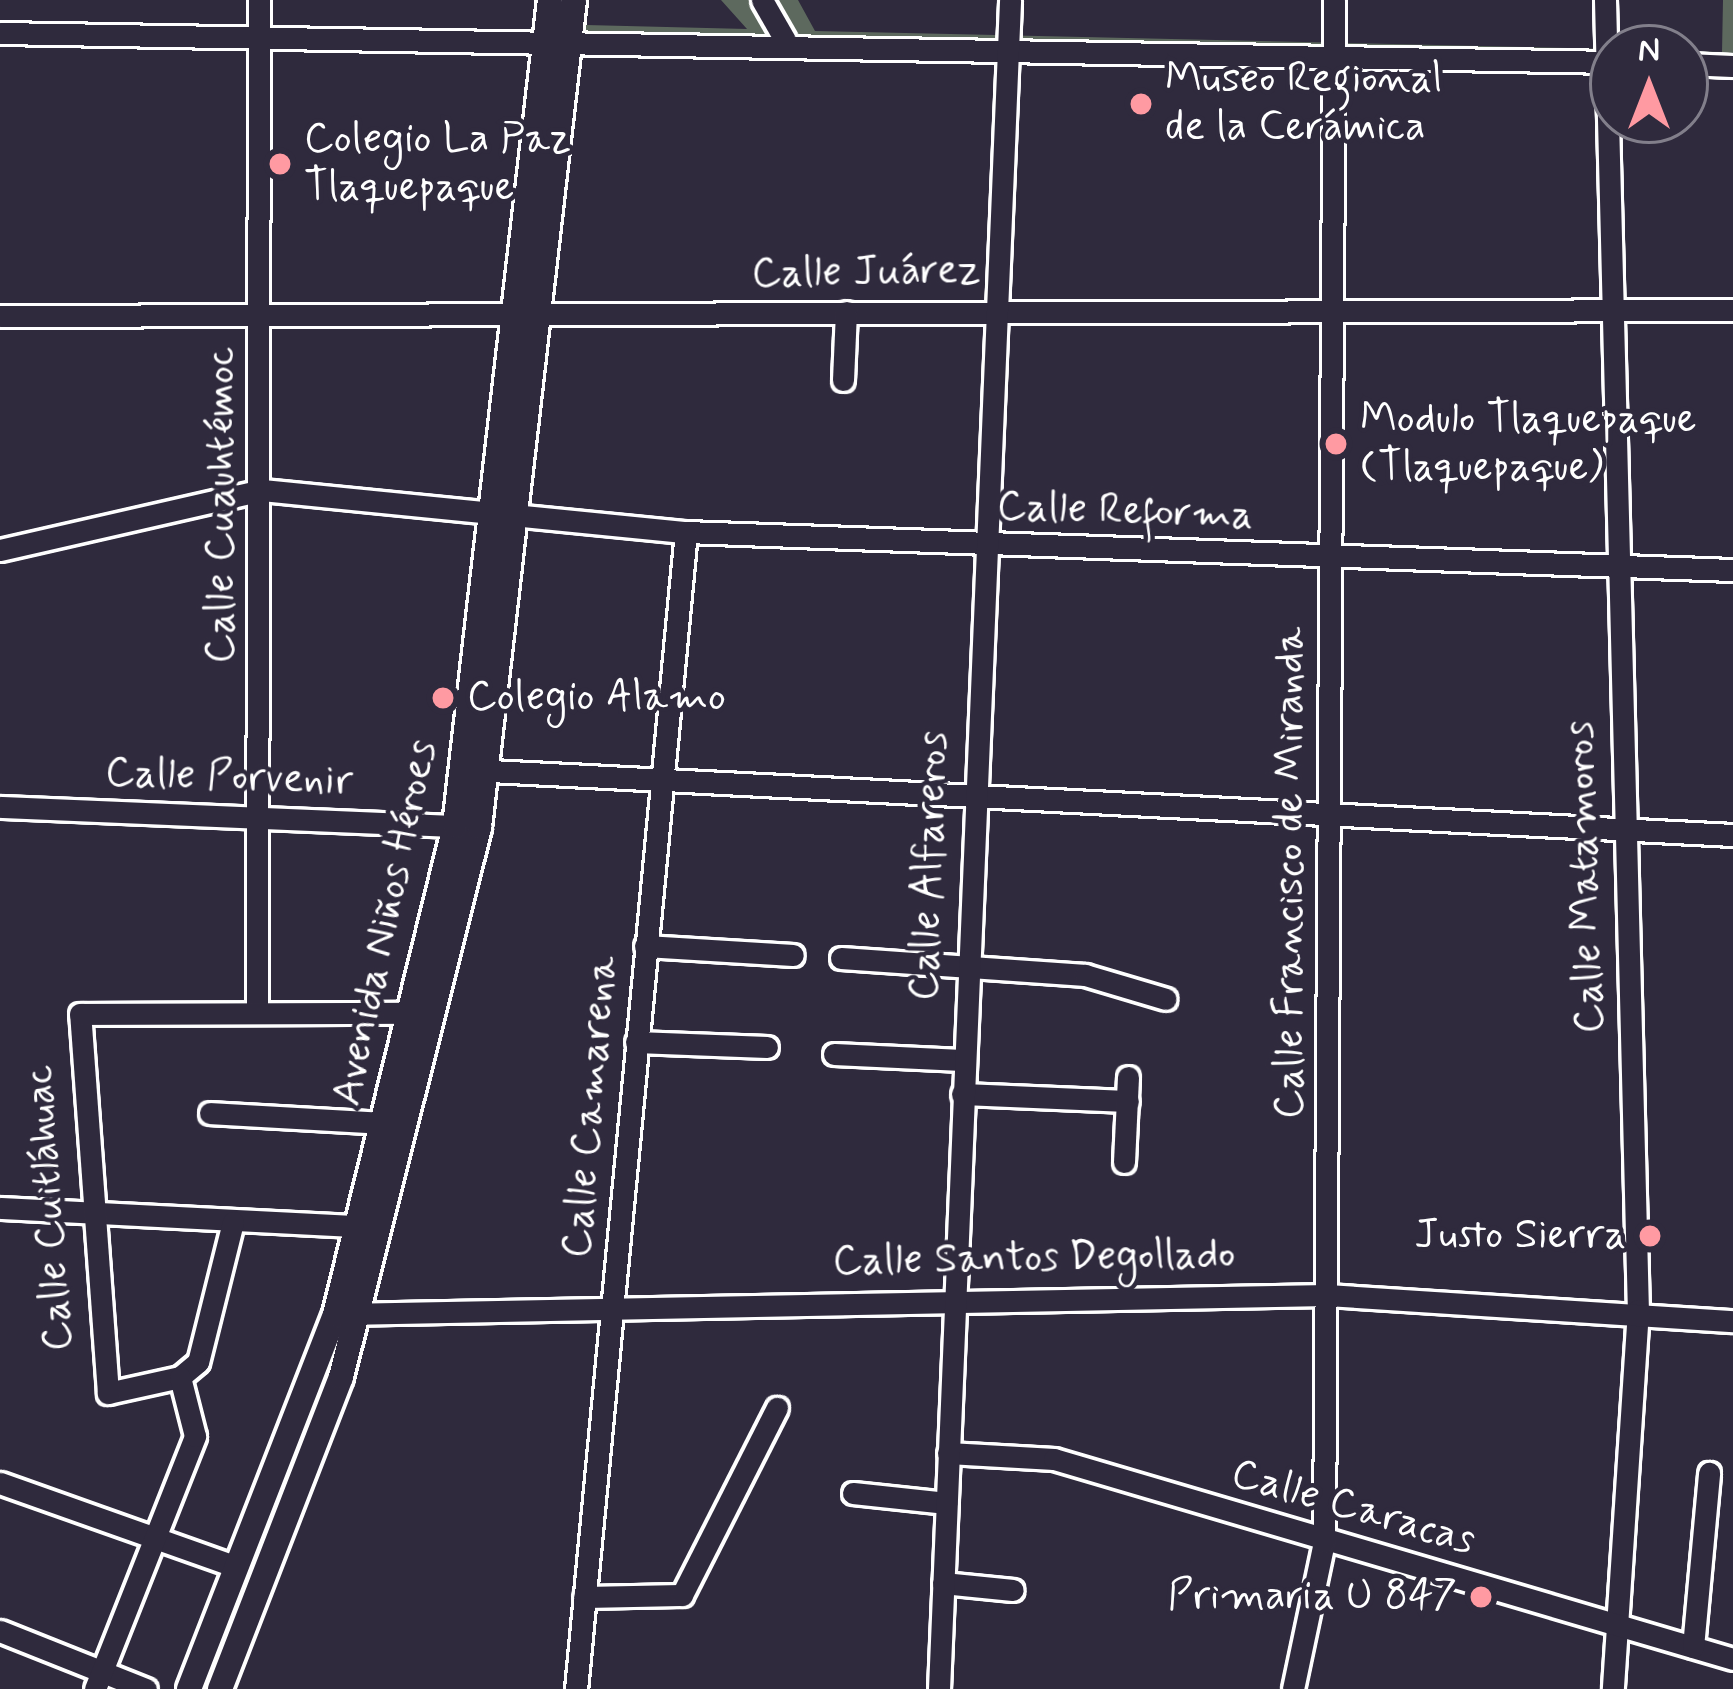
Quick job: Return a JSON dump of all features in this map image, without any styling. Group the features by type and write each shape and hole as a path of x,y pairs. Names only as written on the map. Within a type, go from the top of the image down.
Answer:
{"main road":[{"name":"Avenida Niños Héroes","path":"550,0 558,35"},
{"name":"Avenida Niños Héroes","path":"220,1689 346,1314 476,771 558,35 574,0"},
{"name":"Avenida Niños Héroes","path":"189,1689 346,1314 358,1226 455,826 476,771"}],"street":[{"name":"Calle Cuauhtémoc","path":"257,1010 262,490 259,0"},
{"path":"762,0 785,40"},
{"name":"Calle Alfareros","path":"939,1689 980,545 1010,0"},
{"name":"Calle Francisco de Miranda","path":"1293,1689 1324,1542 1334,0"},
{"path":"0,33 558,35 1589,61"},
{"name":"Calle Matamoros","path":"1611,144 1622,830 1638,1310 1624,1627 1613,1689"},
{"name":"Calle Juárez","path":"0,316 1733,310"},
{"path":"843,380 846,312"},
{"name":"Calle Reforma","path":"0,550 262,490 686,532 1733,570"},
{"name":"Calle Camarena","path":"576,1689 686,532"},
{"path":"476,771 971,795 1330,820 1733,835"},
{"name":"Calle Porvenir","path":"0,807 455,826"},
{"path":"645,946 793,955"},
{"path":"841,958 1085,975 1166,999"},
{"path":"257,1010 410,1013"},
{"name":"Calle Cuitláhuac","path":"180,1377 118,1396 103,1386 80,1014 257,1010"},
{"path":"636,1042 767,1047"},
{"path":"834,1054 962,1060"},
{"path":"1124,1162 1128,1076"},
{"path":"962,1094 1128,1101"},
{"path":"210,1113 383,1123"},
{"path":"0,1208 91,1207 233,1222 358,1226"},
{"path":"99,1680 197,1429 180,1377 198,1362 233,1222"},
{"name":"Calle Santos Degollado","path":"346,1314 611,1310 955,1294 1327,1294 1638,1310 1733,1321"},
{"path":"584,1597 678,1599 777,1408"},
{"name":"Calle Caracas","path":"948,1453 1054,1460 1733,1659"},
{"path":"1693,1647 1709,1473"},
{"path":"0,1483 158,1534 237,1567"},
{"path":"853,1493 946,1503"},
{"path":"943,1583 1013,1590"},
{"path":"0,1630 99,1680 146,1689"}],"green space":[{"path":"721,0 798,0 815,31 1589,48 1589,71 583,50 586,25 747,29"},
{"path":"1723,0 1733,0 1733,74 1709,74 1709,52 1722,52"}],"place":[{"name":"Museo Regional de la Cerámica","path":"1141,104"},
{"name":"Colegio La Paz Tlaquepaque","path":"280,164"},
{"name":"Modulo Tlaquepaque (Tlaquepaque)","path":"1336,444"},
{"name":"Colegio Alamo","path":"443,698"},
{"name":"Justo Sierra","path":"1650,1236"},
{"name":"Primaria U 847","path":"1481,1597"}]}
